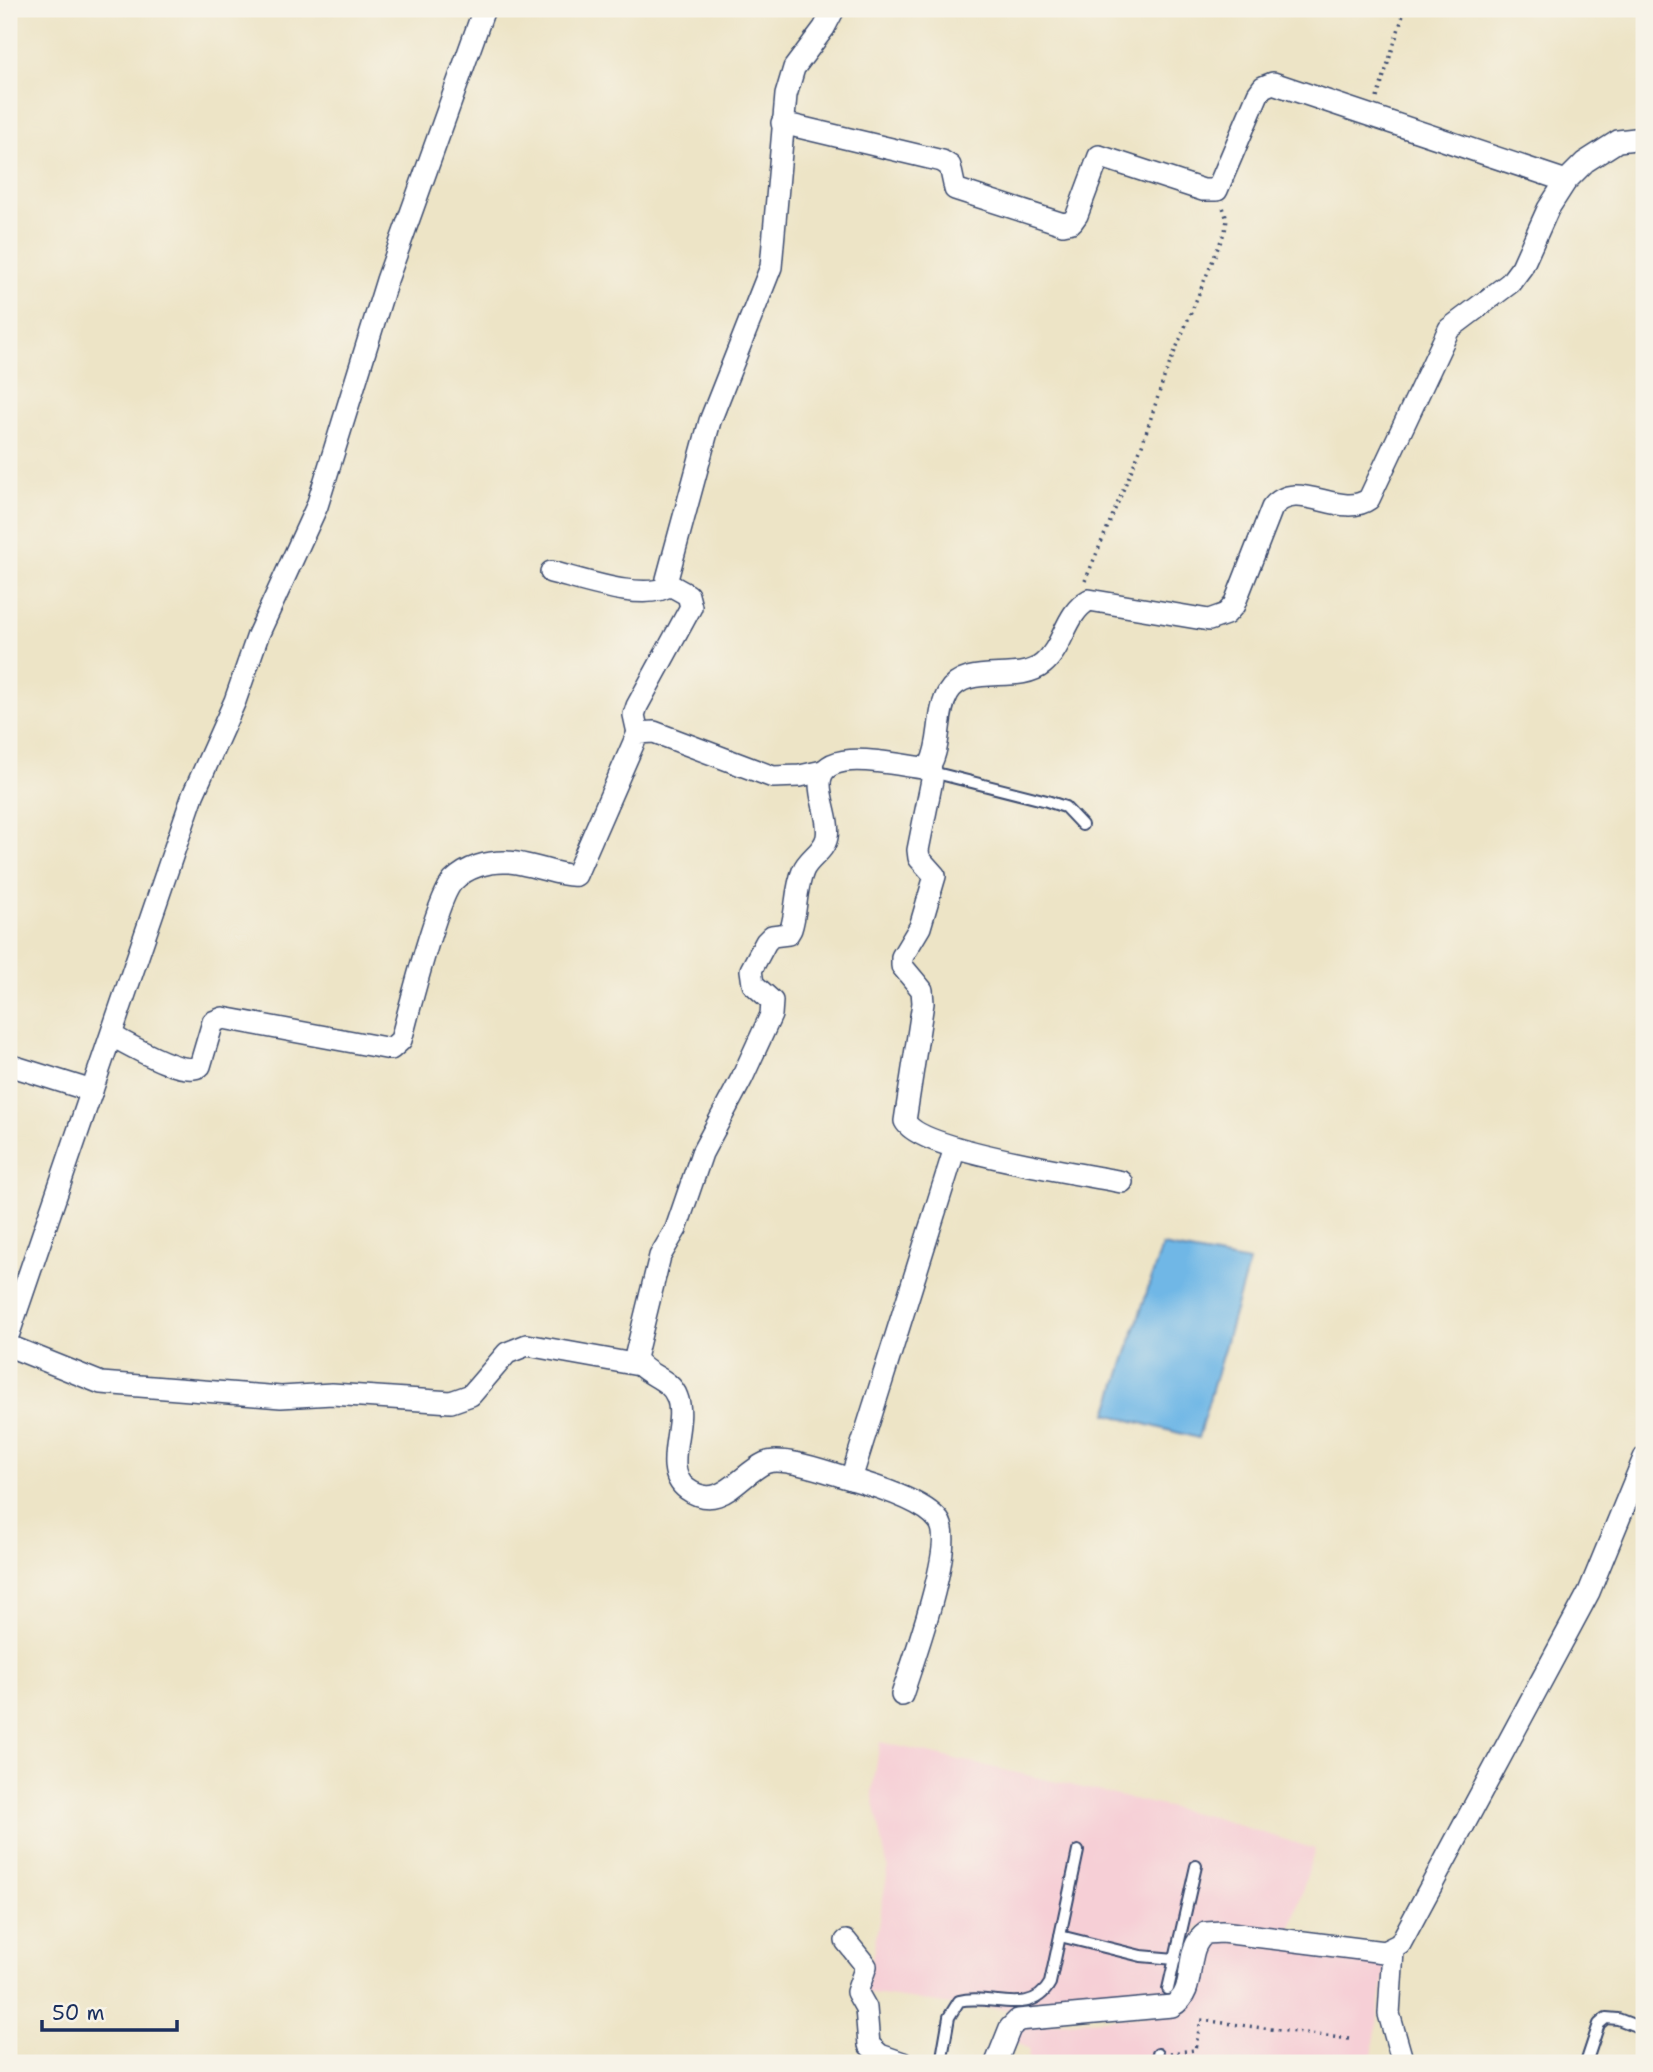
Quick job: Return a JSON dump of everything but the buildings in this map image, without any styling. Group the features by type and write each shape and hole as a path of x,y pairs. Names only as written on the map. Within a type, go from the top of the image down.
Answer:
{"street":[{"path":"9,1333 193,795 235,702 267,614 317,506 387,280 484,9"},
{"path":"670,585 668,570 710,421 771,267 776,232 782,123 794,68 824,28 834,9"},
{"path":"782,123 942,161 950,166 955,189 1063,224 1072,222 1077,215 1099,156 1203,190 1217,190 1258,94 1267,84 1273,83 1566,181"},
{"path":"1122,1182 955,1148 921,1136 909,1129 905,1121 923,1003 922,990 902,966 902,957 920,928 934,885 935,876 919,858 918,850 931,769 949,691 966,678 1031,670 1043,665 1081,604 1100,599 1209,620 1226,614 1234,605 1278,499 1288,495 1349,506 1362,504 1369,499 1440,343 1461,318 1493,299 1510,283 1522,267 1548,209 1566,181 1602,149 1618,141 1644,138"},
{"path":"551,572 636,592 655,593 670,585"},
{"path":"112,1036 163,1062 190,1070 200,1066 213,1022 223,1018 391,1049 401,1040 440,908 451,883 463,873 484,864 508,862 542,866 566,875 576,875 638,733 634,715 691,607 688,595 670,585"},
{"path":"638,733 654,732 772,777 800,776 823,771"},
{"path":"639,1366 636,1350 656,1265 676,1228 702,1153 771,1015 772,1001 750,979 755,959 772,936 788,934 804,868 826,841 828,832 820,780 823,771 830,764 845,759 931,769"},
{"path":"9,1065 92,1091"},
{"path":"851,1479 955,1148"},
{"path":"9,1346 101,1383 281,1397 332,1394 451,1402 471,1395 507,1353 516,1347 527,1345 639,1366 669,1385 677,1397 680,1421 675,1466 678,1479 687,1489 703,1496 718,1496 765,1463 781,1461 851,1479 931,1511 941,1523 945,1535 933,1592 902,1695"},
{"path":"1404,2063 1389,2014 1393,1950 1411,1927 1589,1592 1644,1458"},
{"path":"998,2063 1010,2028 1018,2020 1172,2006 1181,2001 1186,1992 1194,1946 1206,1933 1222,1932 1384,1952 1393,1950"},
{"path":"846,1941 866,1966 858,1992 866,2008 869,2045 880,2055 903,2063"}],"lane":[{"path":"931,769 1065,807 1082,825"},
{"path":"941,2063 953,2007 968,1999 1034,2001 1044,1994 1049,1983 1078,1850"},
{"path":"1168,1989 1196,1866"},
{"path":"1060,1936 1141,1956 1175,1959"},
{"path":"1587,2063 1599,2024 1606,2018 1618,2019 1644,2029"}],"path":[{"path":"1371,117 1405,9"},
{"path":"1081,604 1090,567 1142,446 1165,375 1225,231 1227,220 1217,190"},
{"path":"1157,2059 1195,2050 1201,2020 1349,2039"}],"shaded area":[{"path":"880,1742 1212,1817 1315,1849 1289,1935 1198,1926 1180,1992 1169,1999 1041,2011 967,2007 866,1993 888,1870 872,1792"},
{"path":"1214,1939 1386,1962 1371,2063 1028,2063 1029,2049 1010,2040 1016,2031 1029,2025 1188,2012 1202,1949"}],"water":[{"path":"1162,1246 1249,1262 1198,1438 1107,1414"}]}
